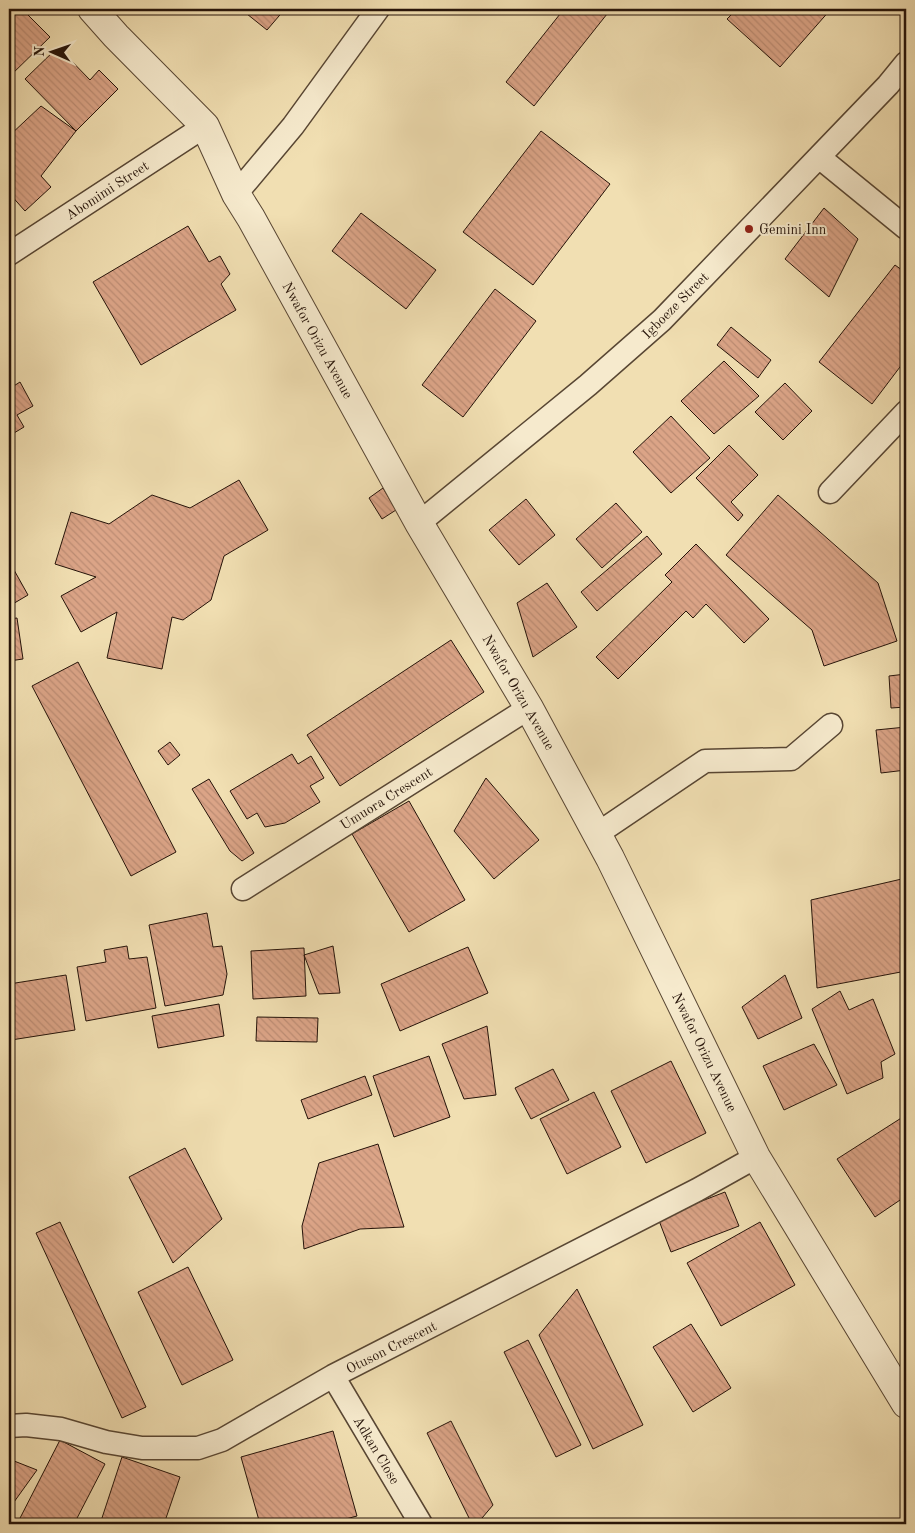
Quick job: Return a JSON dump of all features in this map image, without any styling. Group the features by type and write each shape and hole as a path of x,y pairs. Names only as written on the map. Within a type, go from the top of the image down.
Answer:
{"street":[{"name":"Nwafor Orizu Avenue","path":"92,9 205,126 236,194 419,523 529,708 615,867 756,1157 906,1404"},
{"path":"236,194 293,126 378,9"},
{"name":"Igboeze Street","path":"419,523 588,385 662,320 888,85 906,63"},
{"name":"Abomimi Street","path":"9,254 205,126"},
{"path":"819,157 906,228"},
{"path":"830,492 906,412"},
{"name":"Umuora Crescent","path":"243,889 529,708"},
{"path":"597,834 705,761 791,759 831,724"},
{"name":"Otuson Crescent","path":"9,1426 26,1425 61,1429 106,1442 142,1448 198,1448 222,1440 334,1376 688,1195 756,1157"},
{"name":"Adkan Close","path":"334,1376 421,1524"}],"building":[{"path":"9,9 22,9 50,37 9,77"},
{"path":"252,9 285,9 267,30 247,14"},
{"path":"564,9 611,9 534,106 506,82"},
{"path":"737,9 831,9 780,67 727,19"},
{"path":"58,47 90,80 99,70 118,89 76,131 25,79"},
{"path":"41,106 76,131 41,176 51,187 25,211 9,193 9,136"},
{"path":"541,131 610,184 533,285 463,232"},
{"path":"824,208 858,239 829,297 785,259"},
{"path":"361,213 436,270 406,309 332,251"},
{"path":"188,226 209,262 220,256 230,274 221,284 236,310 141,365 93,282"},
{"path":"895,265 906,273 906,359 872,404 819,362"},
{"path":"495,289 536,321 463,417 422,385"},
{"path":"731,327 771,360 758,378 717,345"},
{"path":"724,361 759,396 714,434 681,401"},
{"path":"20,382 33,406 17,415 24,427 9,436 9,389"},
{"path":"785,383 812,411 783,440 755,412"},
{"path":"671,416 710,458 671,493 633,452"},
{"path":"729,445 758,475 731,502 743,515 738,521 696,478"},
{"path":"239,480 268,530 224,556 211,600 183,620 172,617 162,669 107,658 117,612 81,632 61,596 96,577 55,564 71,512 109,524 152,495 190,508"},
{"path":"383,488 396,510 382,519 369,498"},
{"path":"778,495 878,583 897,641 824,666 812,630 726,555"},
{"path":"526,499 555,535 519,565 489,530"},
{"path":"616,503 642,532 602,568 576,539"},
{"path":"647,536 662,554 597,611 581,592"},
{"path":"696,544 769,619 744,643 706,604 693,618 686,611 618,679 596,657 672,582 665,575"},
{"path":"9,561 28,595 11,605 9,601"},
{"path":"547,583 577,627 533,657 517,603"},
{"path":"17,618 23,659 9,661 9,619"},
{"path":"451,640 484,692 340,786 307,735"},
{"path":"78,662 176,852 131,876 32,686"},
{"path":"906,674 906,707 891,708 889,676"},
{"path":"906,727 906,770 881,773 876,730"},
{"path":"170,742 180,755 168,765 158,751"},
{"path":"292,754 298,764 311,756 324,778 310,786 320,802 285,823 265,827 257,813 247,819 230,791"},
{"path":"486,778 539,840 494,879 454,831"},
{"path":"209,779 254,853 242,861 230,851 192,789"},
{"path":"409,801 465,900 409,932 352,834"},
{"path":"906,878 906,971 817,988 811,900"},
{"path":"207,913 213,947 222,946 227,974 223,995 165,1006 149,925"},
{"path":"127,946 129,959 147,957 156,1008 86,1021 77,967 106,962 104,950"},
{"path":"333,946 340,993 319,994 304,955"},
{"path":"468,947 488,993 400,1031 381,984"},
{"path":"304,948 306,996 253,999 251,951"},
{"path":"66,975 75,1030 11,1040 9,984"},
{"path":"785,975 802,1018 758,1039 742,1007"},
{"path":"840,991 849,1010 873,999 895,1054 881,1062 883,1078 847,1094 812,1009"},
{"path":"219,1004 224,1036 158,1048 152,1016"},
{"path":"257,1017 318,1018 317,1042 256,1041"},
{"path":"487,1026 496,1095 464,1099 442,1044"},
{"path":"814,1044 837,1085 784,1110 763,1066"},
{"path":"429,1056 450,1117 394,1137 373,1076"},
{"path":"671,1061 706,1133 646,1163 611,1091"},
{"path":"553,1069 569,1100 531,1119 515,1088"},
{"path":"365,1076 372,1095 308,1119 301,1100"},
{"path":"594,1092 621,1147 567,1174 540,1119"},
{"path":"906,1115 906,1151 903,1153 906,1162 906,1196 875,1217 837,1159"},
{"path":"378,1144 404,1227 360,1229 304,1249 302,1226 319,1163"},
{"path":"185,1148 222,1219 173,1263 129,1177"},
{"path":"725,1192 739,1226 671,1252 658,1218"},
{"path":"60,1222 146,1407 122,1418 36,1233"},
{"path":"760,1222 795,1285 721,1326 687,1263"},
{"path":"188,1267 233,1360 182,1385 138,1292"},
{"path":"577,1289 643,1425 593,1449 539,1335"},
{"path":"691,1324 731,1388 693,1412 653,1347"},
{"path":"528,1340 581,1445 556,1457 504,1352"},
{"path":"451,1421 493,1505 477,1524 472,1524 427,1433"},
{"path":"333,1431 357,1516 327,1524 260,1524 241,1457"},
{"path":"60,1440 105,1464 74,1524 17,1524"},
{"path":"122,1457 180,1477 164,1524 100,1524"},
{"path":"9,1459 37,1470 9,1509"}],"place":[{"name":"Gemini Inn","path":"749,229"}]}
